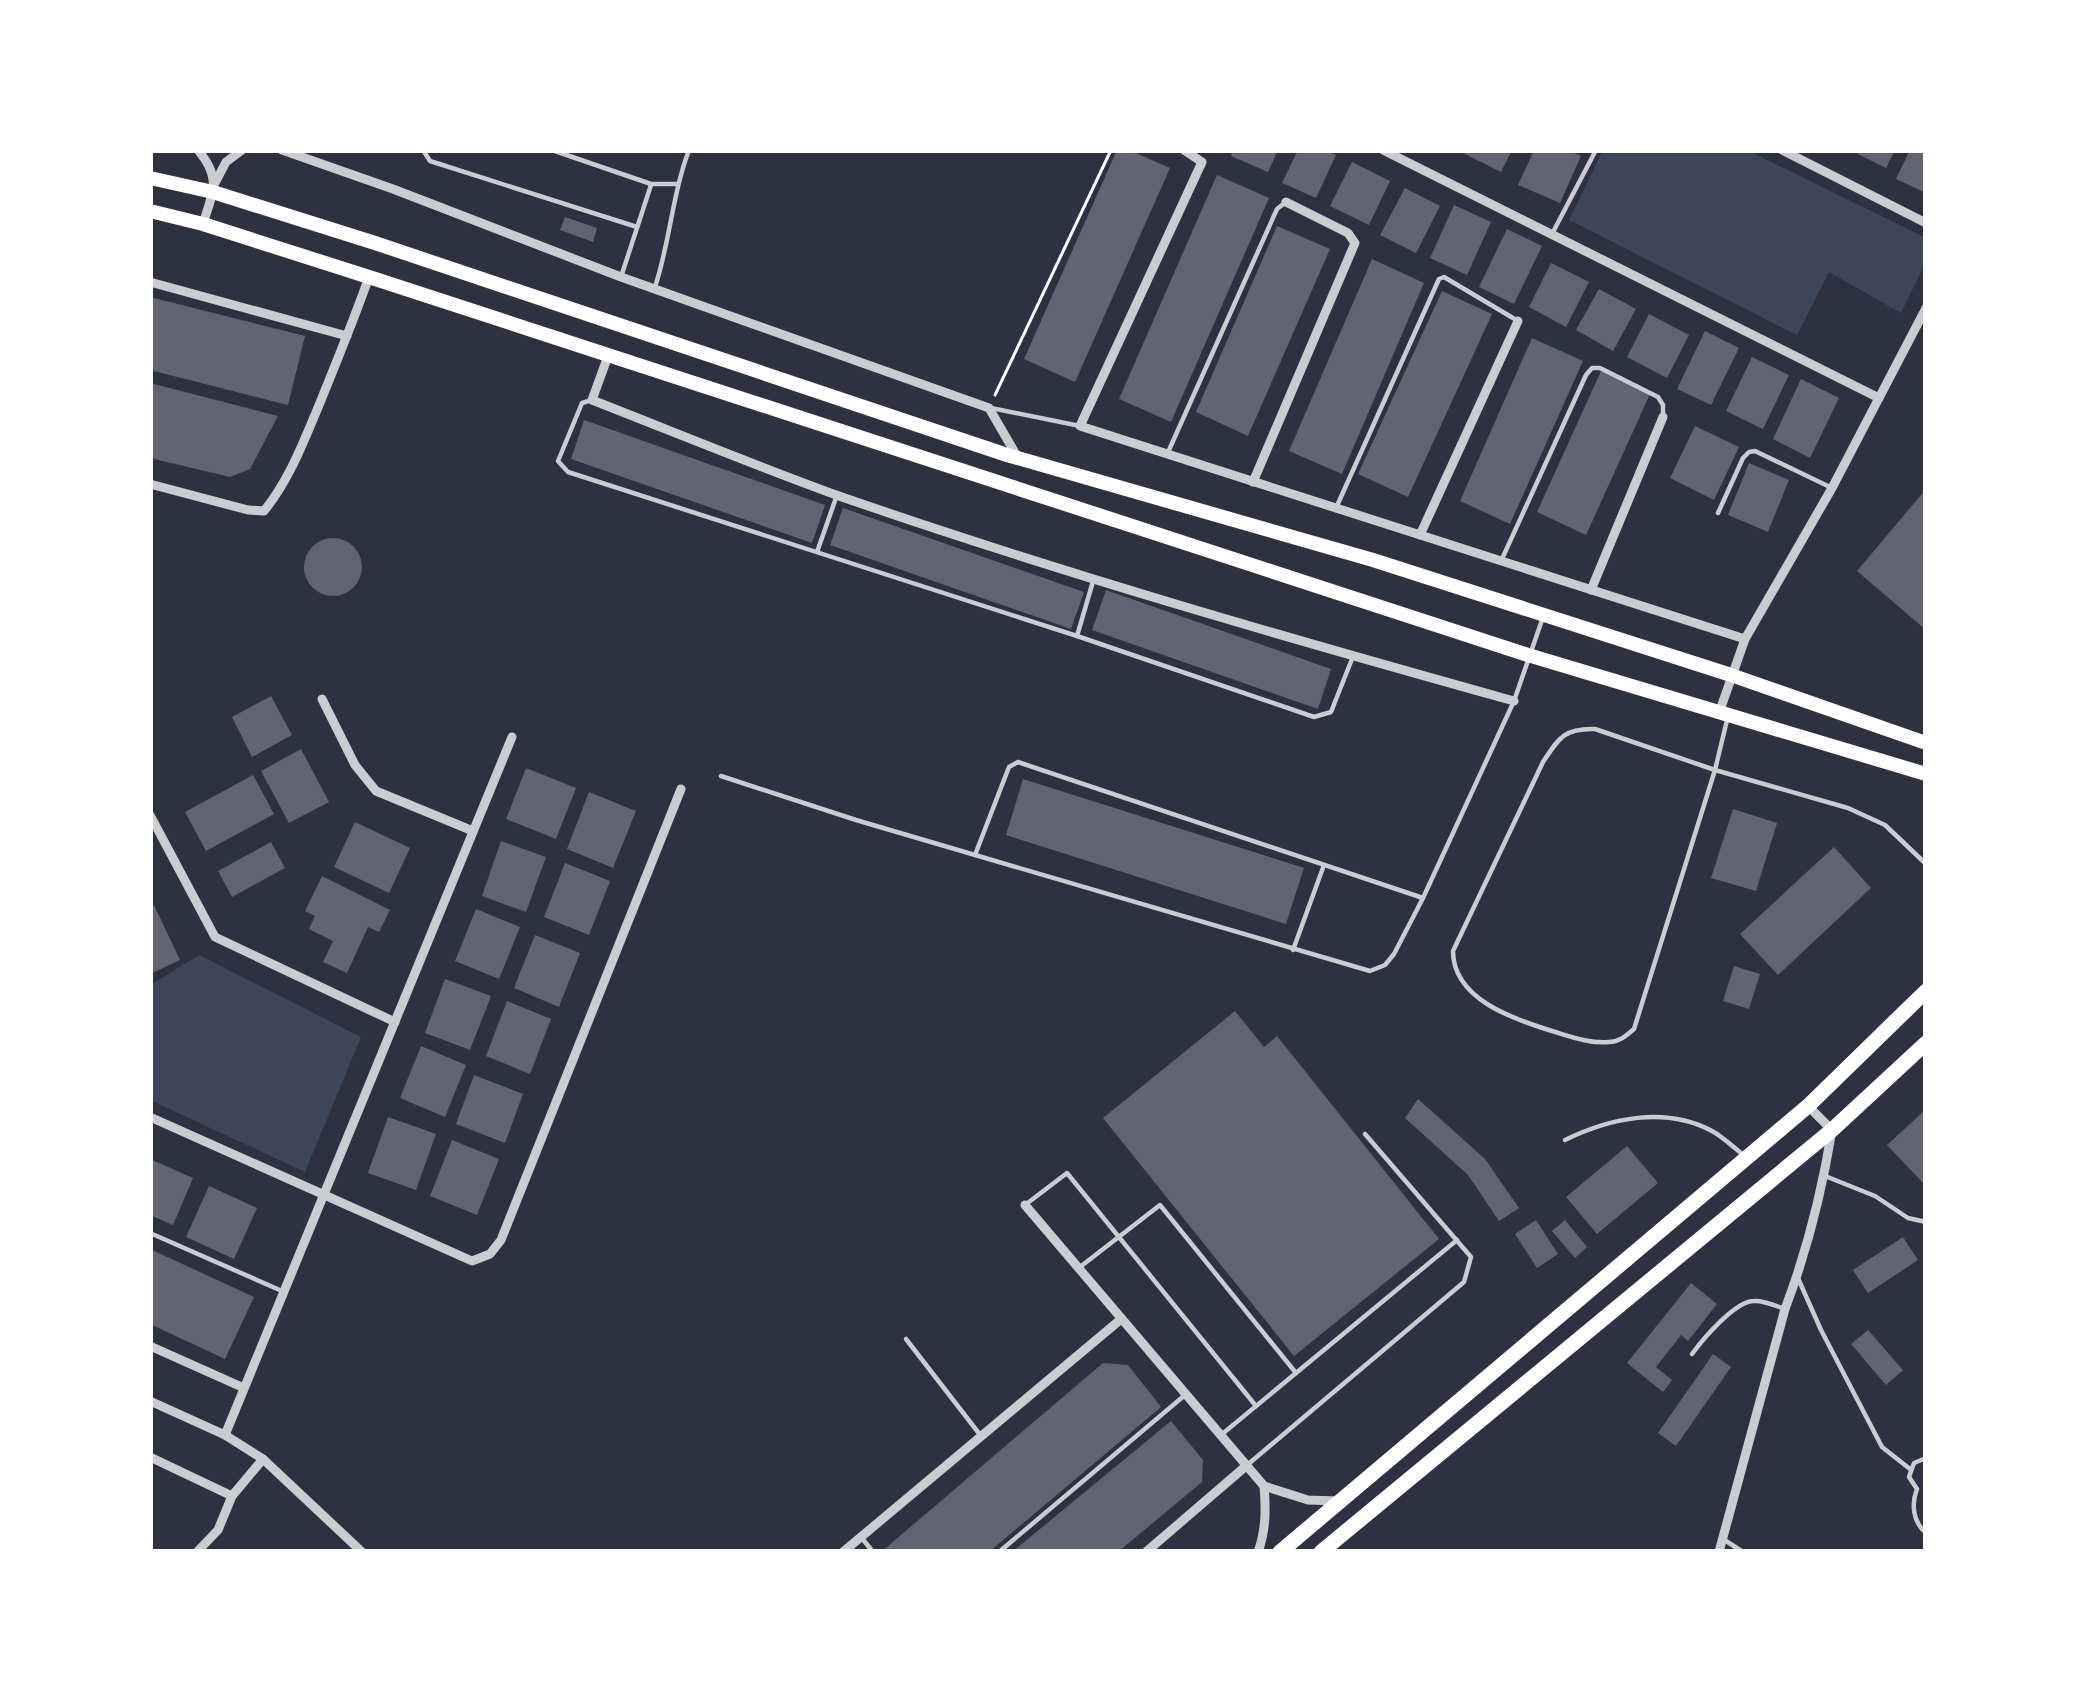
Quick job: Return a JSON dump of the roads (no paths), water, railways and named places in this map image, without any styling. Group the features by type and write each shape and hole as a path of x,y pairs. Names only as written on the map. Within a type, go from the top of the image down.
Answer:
{"highway":[{"path":"1280,1552 1808,1106 1926,992"},
{"path":"1321,1552 1832,1130 1926,1043"}],"main road":[{"path":"150,178 214,188 1061,472 1372,560 1926,743"},
{"path":"150,211 369,277 1528,655 1926,774"},
{"path":"1055,502 1061,472"}],"street":[{"path":"198,150 209,164 214,188"},
{"path":"203,224 226,162 242,150"},
{"path":"282,150 989,408 1018,458"},
{"path":"1184,150 1202,162 1079,426 1745,639"},
{"path":"1383,150 1879,398"},
{"path":"1782,150 1926,223"},
{"path":"1253,482 1355,243 1348,233 1286,202"},
{"path":"150,484 264,511 292,469 369,277"},
{"path":"150,282 347,336"},
{"path":"1723,714 1745,639 1832,488 1926,308"},
{"path":"1420,535 1518,321"},
{"path":"608,356 592,400 837,495 1094,578 1514,701"},
{"path":"1591,590 1663,417"},
{"path":"322,699 355,765 376,791 473,832"},
{"path":"225,1435 512,736"},
{"path":"150,1117 472,1261 490,1255 501,1240 681,789"},
{"path":"150,815 215,937 394,1022"},
{"path":"1719,1552 1825,1176 1832,1130 1808,1106"},
{"path":"1025,1205 1264,1486 1308,1500 1340,1502"},
{"path":"843,1552 1120,1319"},
{"path":"150,1346 244,1388"},
{"path":"150,1400 225,1435 263,1459 362,1552"},
{"path":"150,1456 232,1496"},
{"path":"197,1552 218,1529 232,1496 263,1459"},
{"path":"1146,1552 1246,1466"},
{"path":"1258,1552 1263,1538 1264,1486"}],"lane":[{"path":"423,150 430,161 637,226"},
{"path":"552,150 652,184 677,184"},
{"path":"655,287 689,150"},
{"path":"1552,234 1595,150"},
{"path":"621,277 652,184"},
{"path":"1167,454 1277,208 1286,202"},
{"path":"1336,508 1439,279 1518,321"},
{"path":"1501,561 1592,368 1658,397 1663,417"},
{"path":"592,400 582,404 564,442 559,461 568,472 1314,717 1330,712 1353,656"},
{"path":"989,408 1079,426"},
{"path":"1718,513 1748,452 1832,488"},
{"path":"817,553 837,495"},
{"path":"1077,636 1094,578"},
{"path":"721,776 1370,971 1385,965 1394,954 1423,898 1514,701 1544,614"},
{"path":"1723,714 1715,770 1634,1029 1605,1043 1572,1037 1514,1020 1463,983 1453,966 1453,951 1543,762 1558,738 1578,728 1595,729 1715,770 1848,808 1885,825 1926,864"},
{"path":"975,855 1009,766 1018,762 1423,898"},
{"path":"1293,950 1324,865"},
{"path":"1565,1140 1592,1126 1671,1116 1712,1131 1747,1158"},
{"path":"1246,1466 1464,1282 1471,1257 1365,1134"},
{"path":"1025,1205 1066,1173 1256,1406"},
{"path":"1825,1176 1875,1196 1908,1218 1926,1222"},
{"path":"1078,1269 1160,1205 1296,1373"},
{"path":"150,1233 284,1292"},
{"path":"1220,1436 1457,1240"},
{"path":"1797,1276 1882,1448 1910,1469"},
{"path":"1692,1354 1705,1336 1746,1303 1754,1300 1785,1309"},
{"path":"906,1339 981,1436"},
{"path":"999,1552 1185,1395"},
{"path":"1926,1458 1910,1469 1912,1484 1926,1492"},
{"path":"1917,1489 1913,1507 1926,1533"},
{"path":"861,1537 873,1552"},
{"path":"1722,1539 1743,1552"}]}
